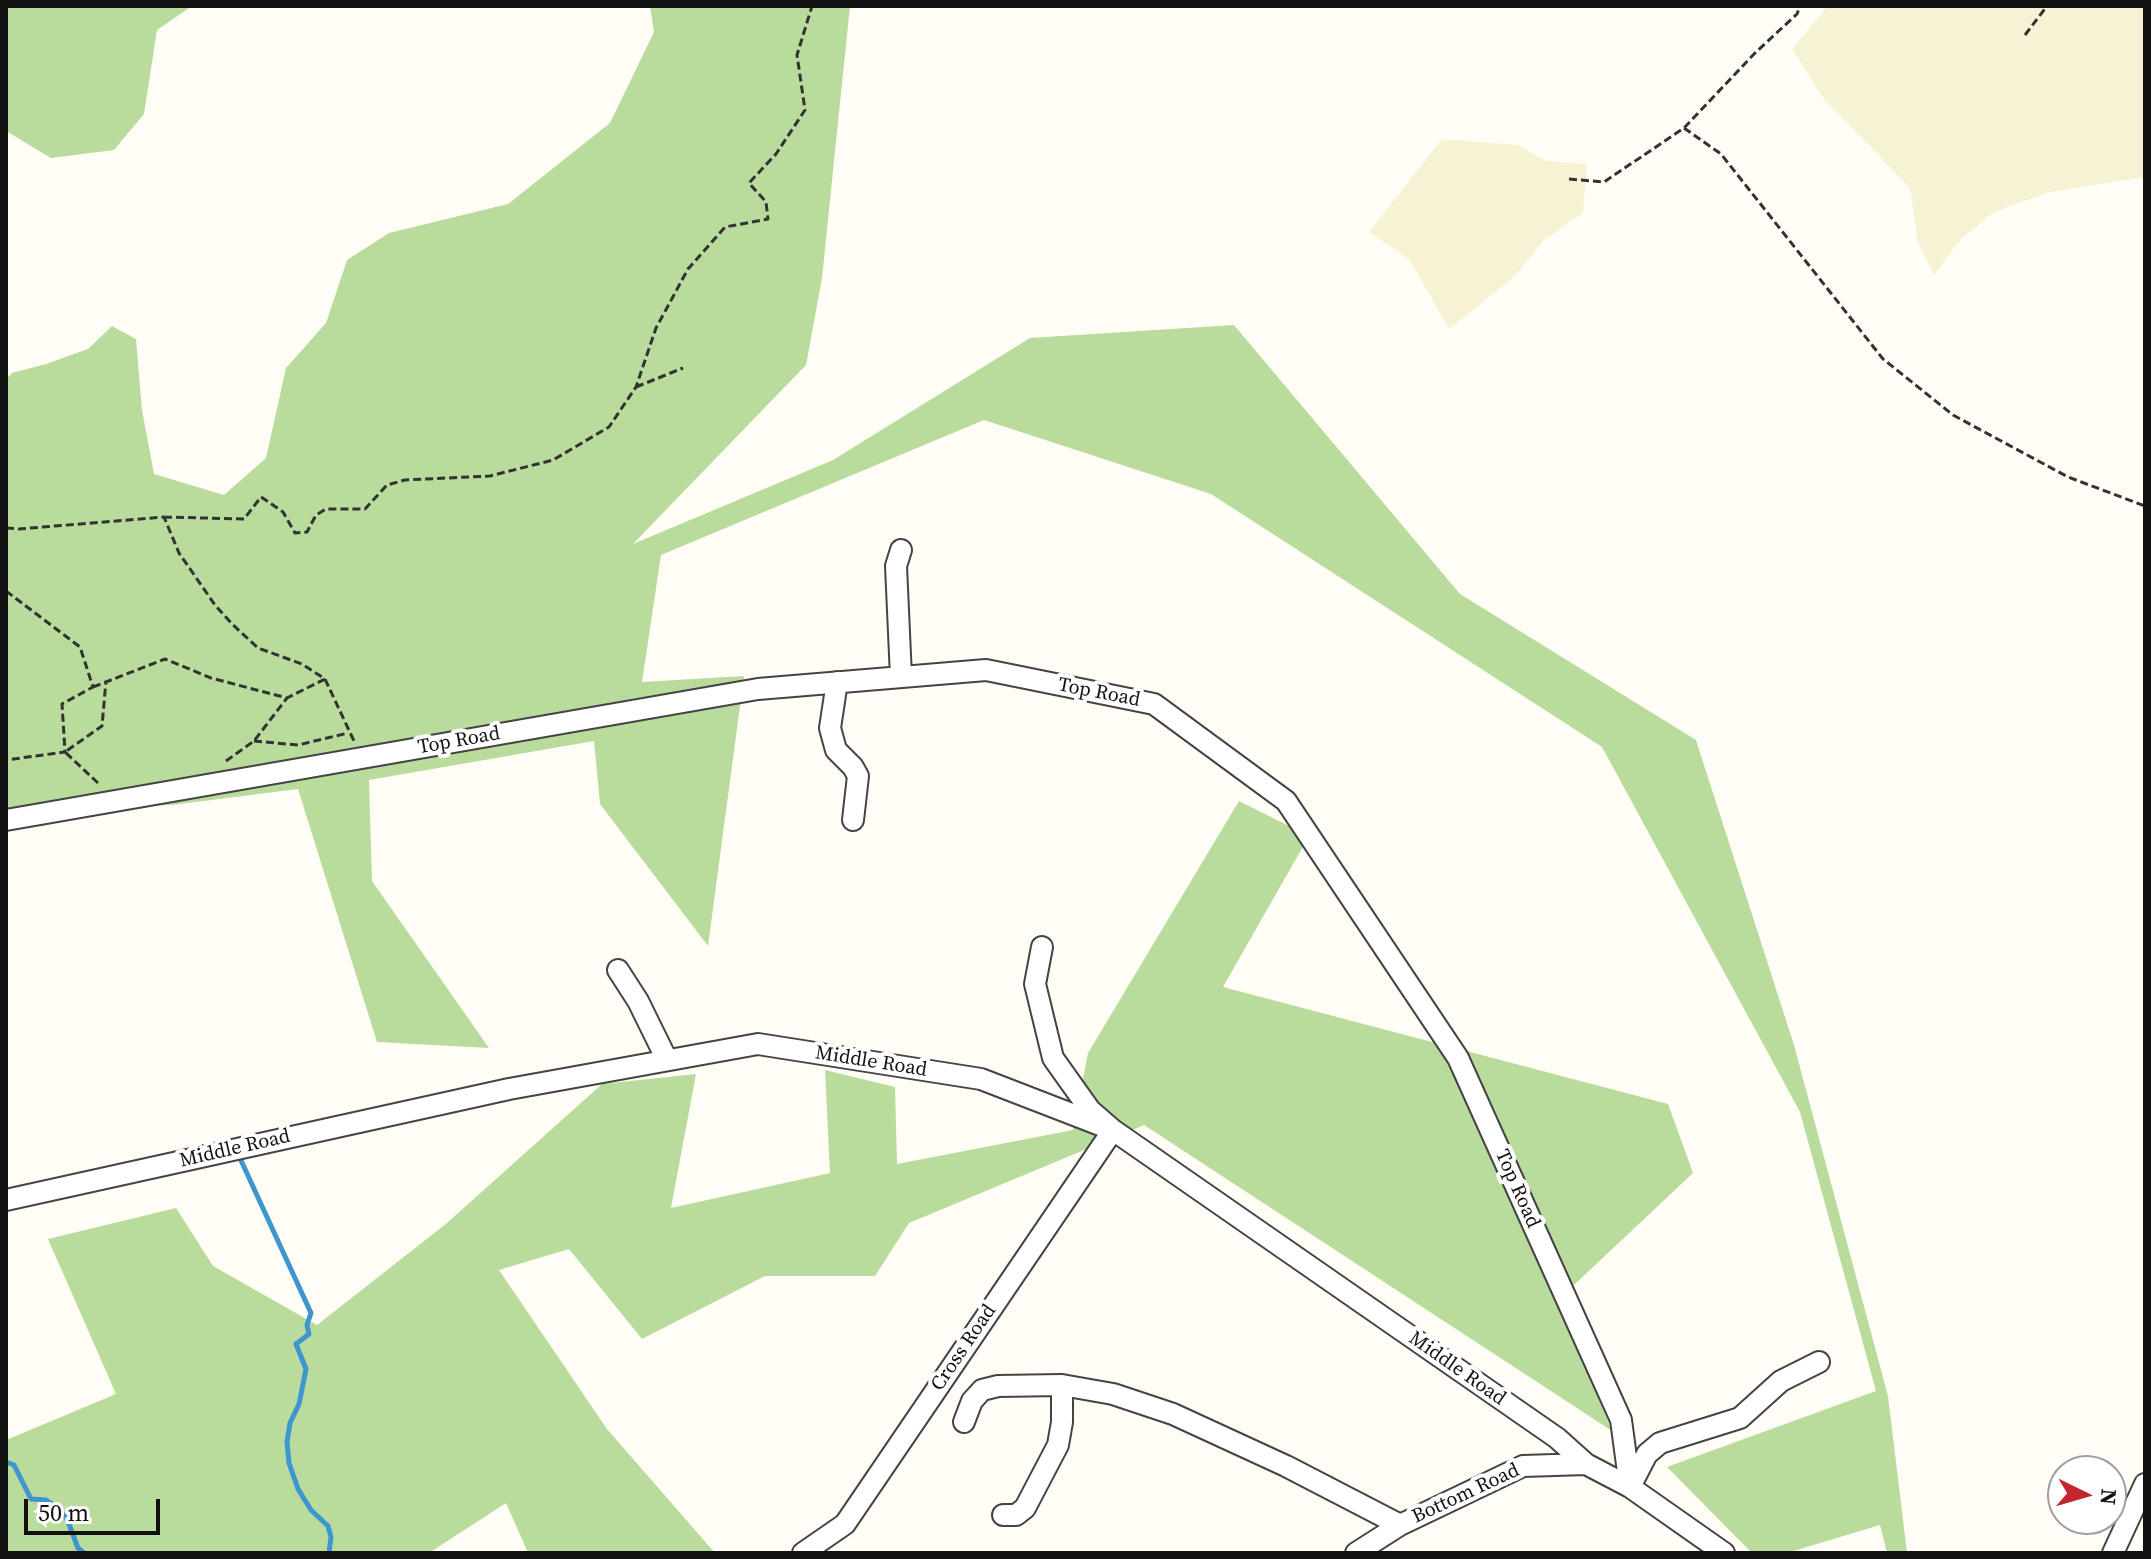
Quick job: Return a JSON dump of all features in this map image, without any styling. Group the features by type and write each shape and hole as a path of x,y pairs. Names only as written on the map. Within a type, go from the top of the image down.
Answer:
{"street":[{"path":"901,550 896,566 901,677"},
{"name":"Top Road","path":"6,820 758,689 986,670 1154,704 1286,801 1458,1058 1621,1420 1630,1487"},
{"path":"837,682 830,728 836,750 858,776 853,820"},
{"path":"1042,947 1035,984 1053,1058 1090,1110 1113,1130"},
{"path":"618,970 635,994 667,1060"},
{"name":"Middle Road","path":"6,1200 509,1089 758,1044 981,1079 1113,1130 1544,1429 1586,1464 1630,1487"},
{"name":"Cross Road","path":"803,1553 845,1524 1113,1130"},
{"path":"1724,1553 1630,1487 1647,1454 1660,1443 1740,1418 1781,1381 1819,1362"},
{"path":"964,1422 972,1401 982,1390 998,1386 1062,1385 1113,1394 1173,1414 1286,1466 1400,1525"},
{"path":"1003,1515 1016,1515 1025,1508 1058,1445 1062,1422 1062,1385"},
{"name":"Bottom Road","path":"1356,1553 1400,1525 1523,1466 1586,1464"},
{"path":"2113,1553 2145,1484"}],"path":[{"path":"6,528 164,517 244,519 261,497 283,512 295,533 307,532 316,515 326,509 365,509 387,485 405,480 490,476 553,460 609,427 636,387 656,328 688,269 725,227 768,219 766,202 749,183 776,154 805,110 797,55 812,6"},
{"path":"1569,179 1604,182 1684,128 1797,14 1800,6"},
{"path":"2025,35 2047,6"},
{"path":"1684,128 1721,154 1883,359 1953,415 2068,477 2145,506"},
{"path":"636,387 683,368"},
{"path":"164,517 179,553 232,624 258,648 302,664 325,679 362,758"},
{"path":"6,591 80,647 93,687"},
{"path":"100,785 65,752 62,704 93,687 165,659 211,678 287,698"},
{"path":"224,763 254,741 287,698 325,679"},
{"path":"6,760 65,752 102,726 106,681"},
{"path":"254,741 298,745 350,733"}],"shaded area":[{"path":"1828,6 2145,6 2145,177 2050,192 1994,212 1961,239 1934,275 1918,243 1910,188 1824,99 1792,49"},
{"path":"1442,139 1517,145 1547,161 1587,164 1583,213 1544,240 1514,277 1449,329 1410,260 1369,232"}],"green space":[{"path":"6,6 192,6 157,30 144,114 114,150 51,158 6,131"},
{"path":"650,6 850,6 822,278 806,365 633,544 833,460 1030,338 1234,325 1460,594 1696,740 1794,1045 1888,1396 1907,1553 1887,1553 1880,1525 1787,1553 1752,1553 1667,1467 1876,1391 1800,1112 1602,747 1211,494 984,420 661,555 642,682 744,676 708,946 600,804 594,741 369,780 372,881 489,1048 377,1042 298,789 172,805 6,810 6,379 12,373 88,349 112,326 136,339 142,410 154,474 224,495 266,458 286,368 326,323 347,260 389,233 508,204 610,123 654,32"},
{"path":"1239,801 1309,836 1223,987 1668,1104 1693,1173 1557,1301 1612,1431 1144,1125 909,1223 875,1276 765,1276 642,1339 569,1249 499,1270 607,1429 715,1553 528,1553 506,1503 429,1553 6,1553 6,1440 116,1394 48,1239 176,1208 213,1266 317,1325 447,1223 602,1084 696,1074 671,1208 830,1173 825,1070 895,1087 897,1164 1073,1130 1088,1053"}],"waterway":[{"path":"239,1156 311,1313 307,1325 309,1334 296,1344 306,1369 287,1442 289,1463 298,1489 311,1510 328,1526 331,1537 329,1553"},
{"path":"6,1462 14,1465 31,1499 46,1500 57,1507 67,1519 78,1548 84,1553"}]}
